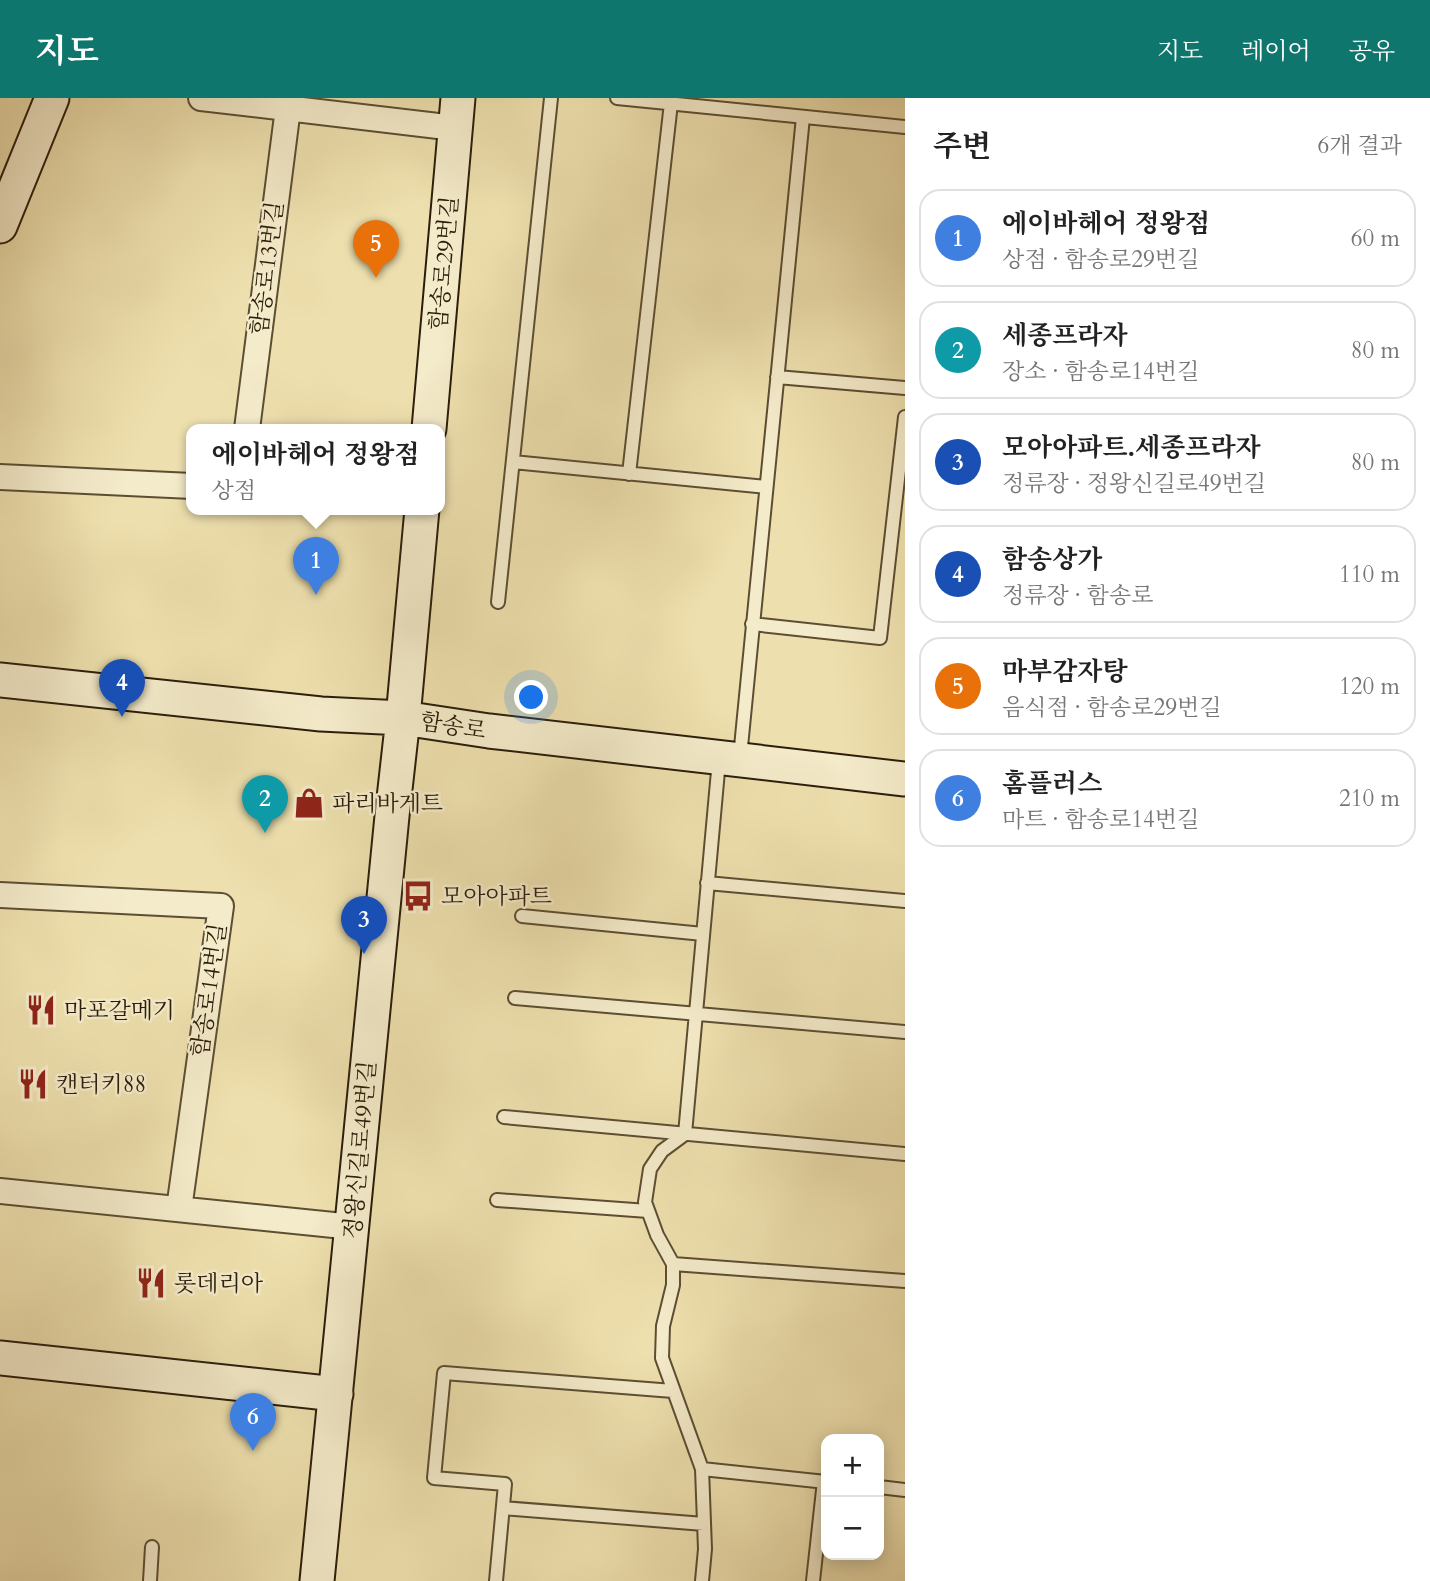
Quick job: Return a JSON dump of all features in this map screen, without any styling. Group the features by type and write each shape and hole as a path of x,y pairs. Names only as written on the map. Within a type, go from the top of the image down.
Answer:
{"street":[{"path":"0,226 52,98"},
{"path":"201,98 288,108 457,113"},
{"name":"함송로13번길","path":"248,424 288,108"},
{"name":"함송로29번길","path":"429,424 457,113"},
{"path":"0,477 186,486"},
{"path":"404,718 421,515"},
{"name":"함송로","path":"0,680 321,714 404,718 489,731 905,779"},
{"name":"정왕신길로49번길","path":"317,1581 392,816 404,718"},
{"name":"함송로14번길","path":"0,895 221,906 179,1209"},
{"path":"0,1191 353,1227"},
{"path":"0,1358 336,1394"}],"lane":[{"path":"498,602 551,98"},
{"path":"617,98 905,127"},
{"path":"629,474 671,103"},
{"path":"702,1581 702,1469 662,1358 663,1326 673,1285 673,1264 657,1235 645,1202 650,1169 662,1151 685,1134 707,883 752,624 803,117"},
{"path":"777,377 905,388"},
{"path":"752,624 880,638 905,417"},
{"path":"513,462 766,488"},
{"path":"707,883 905,901"},
{"path":"522,916 703,934"},
{"path":"515,998 905,1032"},
{"path":"504,1117 905,1154"},
{"path":"497,1200 648,1211"},
{"path":"673,1264 905,1281"},
{"path":"496,1581 505,1485 434,1478 444,1373 673,1391"},
{"path":"702,1469 821,1482"},
{"path":"884,1488 905,1490"},
{"path":"813,1581 823,1497"},
{"path":"503,1508 704,1524"},
{"path":"150,1581 152,1547"}],"place":[{"name":"마부감자탕","path":"376,278"},
{"name":"에이바헤어 정왕점","path":"316,595"},
{"name":"함송상가","path":"122,717"},
{"name":"파리바게트","path":"309,803"},
{"name":"세종프라자","path":"265,833"},
{"name":"모아아파트","path":"418,896"},
{"name":"모아아파트.세종프라자","path":"364,954"},
{"name":"마포갈메기","path":"41,1010"},
{"name":"캔터키88","path":"33,1084"},
{"name":"롯데리아","path":"151,1283"},
{"name":"홈플러스","path":"253,1451"}]}
